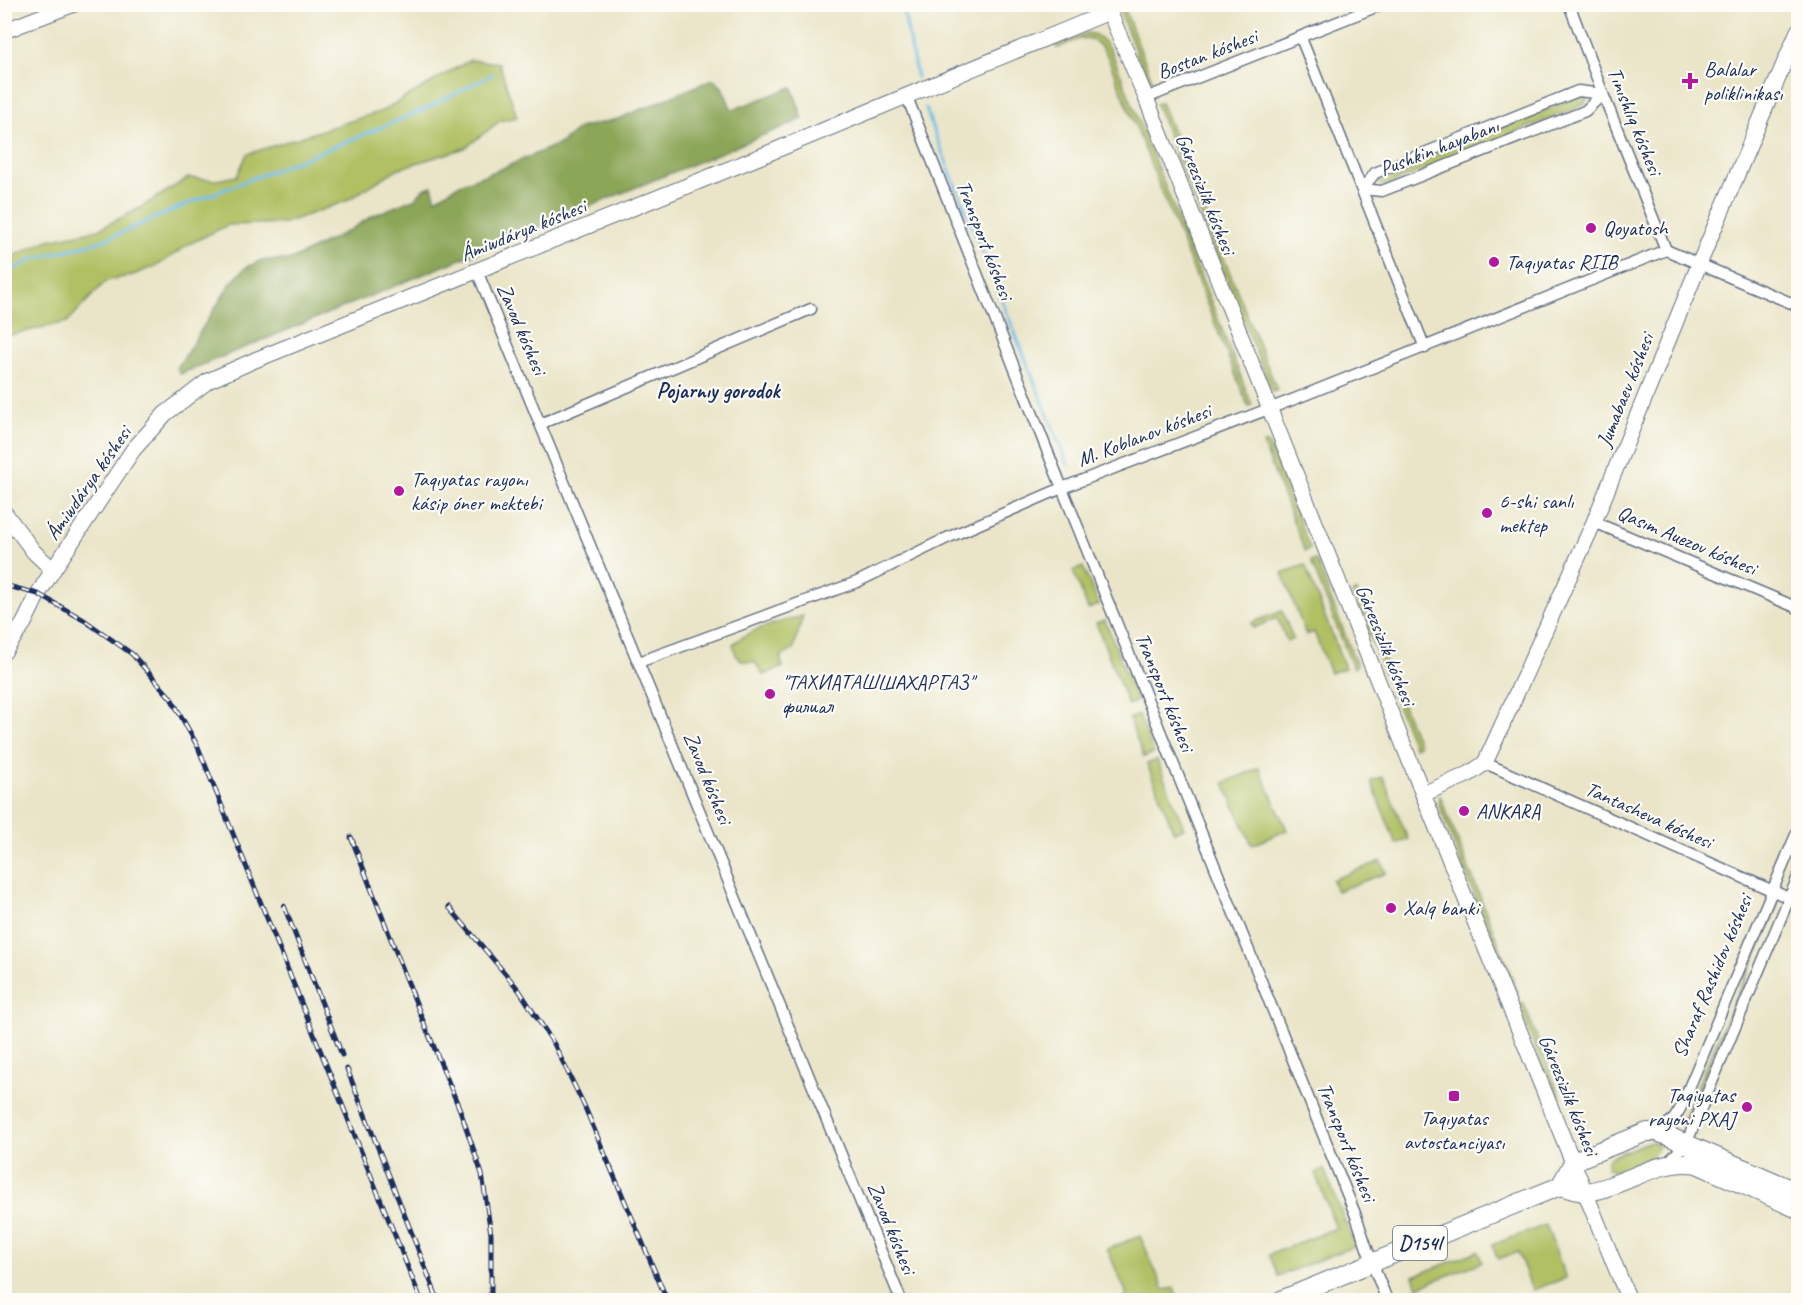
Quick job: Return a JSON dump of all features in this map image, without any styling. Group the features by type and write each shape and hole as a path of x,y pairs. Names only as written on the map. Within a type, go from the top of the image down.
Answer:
{"main road":[{"path":"1695,1153 1684,1162 1664,1166 1586,1193 1560,1186 1574,1161 1637,1134 1657,1132 1798,1209"},
{"path":"1695,1153 1798,1192"},
{"name":"D154l","path":"1281,1300 1560,1186"}],"street":[{"path":"4,31 74,4"},
{"name":"Bostan kóshesi","path":"1146,98 1383,4"},
{"name":"Tınıshlıq kóshesi","path":"1569,4 1666,250"},
{"name":"Ámiwdárya kóshesi","path":"4,652 24,623 53,570 133,450 165,414 208,381 908,97 1107,8"},
{"name":"Gárezsizlik kóshesi","path":"1107,8 1146,98 1423,794 1629,1300"},
{"name":"Jumabaev kóshesi","path":"1485,764 1594,522 1798,31"},
{"path":"1301,38 1425,348"},
{"name":"Pushkin hayabanı","path":"1362,189 1375,173 1578,91 1603,94"},
{"name":"Pushkin hayabanı","path":"1362,189 1382,191 1393,187 1585,111 1603,94"},
{"name":"Transport kóshesi","path":"908,97 1062,488 1356,1216 1387,1300"},
{"path":"1666,250 1798,306"},
{"name":"M. Koblanov kóshesi","path":"639,662 857,582 946,538 1062,488 1425,348 1666,250"},
{"name":"Zavod kóshesi","path":"477,271 901,1300"},
{"path":"540,424 811,309"},
{"path":"4,512 34,552 53,570"},
{"name":"Qasım Auezov kóshesi","path":"1594,522 1798,608"},
{"path":"1423,794 1469,774 1485,764"},
{"name":"Tantasheva kóshesi","path":"1485,764 1794,900"},
{"name":"Sharaf Rashidov kóshesi","path":"1657,1132 1674,1119 1680,1109 1798,830"},
{"name":"Sharaf Rashidov kóshesi","path":"1695,1153 1794,900 1798,877"}],"green space":[{"path":"1117,5 1123,5 1152,80 1148,82"},
{"path":"1087,33 1099,37 1112,53 1252,405 1248,406 1107,55 1096,42 1090,39 1079,39 1057,48 1055,44"},
{"path":"470,60 499,63 517,117 500,121 465,148 397,169 346,201 285,223 228,225 189,244 160,264 133,275 106,281 67,322 5,336 5,260 49,240 97,230 140,208 188,178 216,180 237,176 247,154 382,111"},
{"path":"713,79 722,87 732,110 792,87 803,119 180,374 177,368 231,283 245,268 262,260 291,260 350,230 372,216 416,198 423,189 432,186 436,199 460,184 561,143 579,128 618,119"},
{"path":"1582,95 1587,99 1585,104 1384,186 1378,183 1380,177"},
{"path":"1161,102 1277,390 1272,392 1156,104"},
{"path":"1268,443 1310,549 1305,551 1263,444"},
{"path":"1316,560 1357,666 1353,668 1311,561"},
{"path":"1305,565 1345,668 1330,673 1314,632 1306,635 1282,573"},
{"path":"1083,567 1099,605 1088,609 1073,571"},
{"path":"1357,591 1419,745 1414,747 1352,593"},
{"path":"1282,611 1293,639 1287,641 1277,618 1253,628 1251,623"},
{"path":"803,616 793,650 780,657 783,667 763,675 755,662 742,661 736,655 733,644 749,633"},
{"path":"1105,620 1137,701 1128,705 1096,623"},
{"path":"1139,715 1154,753 1144,757 1129,719"},
{"path":"1157,760 1184,828 1174,832 1147,764"},
{"path":"1259,768 1287,830 1252,845 1224,783"},
{"path":"1383,777 1408,839 1396,844 1371,781"},
{"path":"1440,796 1518,993 1513,994 1438,803"},
{"path":"1381,861 1386,873 1337,891 1332,880"},
{"path":"1775,906 1777,907 1684,1124 1681,1123"},
{"path":"1523,1002 1560,1097 1555,1099 1518,1003"},
{"path":"1653,1142 1658,1146 1652,1156 1615,1171 1607,1168 1611,1157"},
{"path":"1324,1169 1355,1246 1278,1276 1269,1255 1336,1228 1315,1173"},
{"path":"1546,1225 1566,1278 1532,1290 1518,1252 1498,1259 1492,1245"},
{"path":"1140,1236 1164,1290 1174,1288 1178,1300 1125,1300 1126,1292 1107,1249"},
{"path":"1478,1251 1482,1262 1418,1287 1414,1276"}],"waterway":[{"path":"902,4 917,78"},
{"path":"4,274 33,259 102,241 185,205 353,139 423,110 493,74"},
{"path":"926,108 1068,465"}],"railway":[{"path":"4,585 38,594 84,620 132,654 171,698 198,747 421,1300"},
{"path":"351,837 427,1031"},
{"path":"284,906 342,1055"},
{"path":"449,907 519,990 554,1044 583,1103 667,1300"},
{"path":"429,1035 460,1110 482,1174 491,1234 491,1300"},
{"path":"347,1069 438,1300"}],"place":[{"name":"Balalar poliklinikası","path":"1690,81"},
{"name":"Qoyatosh","path":"1591,228"},
{"name":"Taqıyatas RIIB","path":"1494,262"},
{"name":"Taqıyatas rayonı kásip óner mektebi","path":"399,491"},
{"name":"6-shi sanlı mektep","path":"1487,513"},
{"name":"\"ТАХИАТАШШАХАРГАЗ\" филиал","path":"770,694"},
{"name":"ANKARA","path":"1464,811"},
{"name":"Xalq banki","path":"1391,908"},
{"name":"Taqıyatas avtostanciyası","path":"1454,1096"},
{"name":"Taqiyatas rayoni PXAJ","path":"1747,1107"}],"district":[{"name":"Pojarnıy gorodok","path":"718,391"}]}
